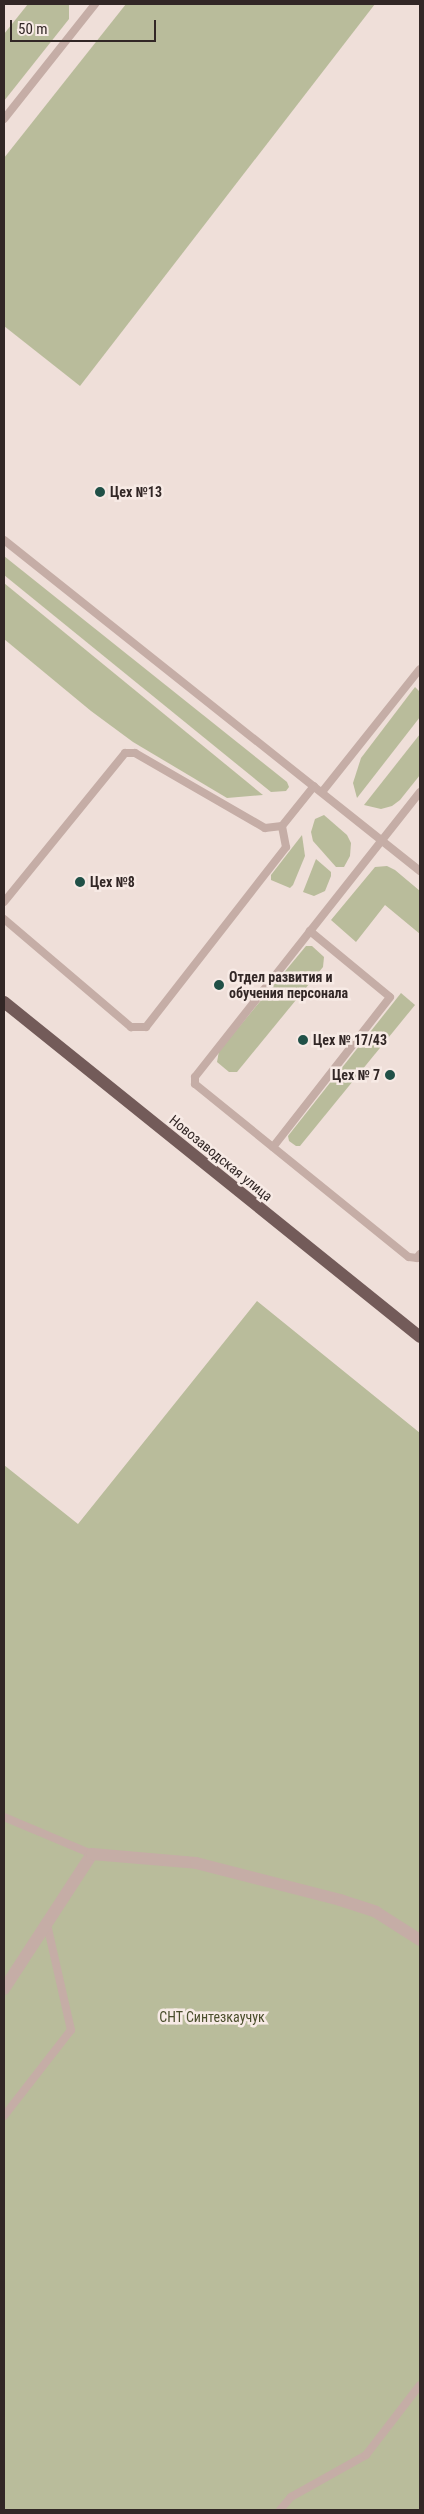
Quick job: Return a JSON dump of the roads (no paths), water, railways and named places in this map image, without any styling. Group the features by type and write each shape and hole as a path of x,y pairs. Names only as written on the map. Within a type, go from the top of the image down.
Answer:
{"main road":[{"name":"Новозаводская улица","path":"4,1002 420,1337"}],"street":[{"path":"4,1990 92,1854 196,1863 340,1900 376,1912 420,1940"}],"lane":[{"path":"4,119 95,4"},
{"path":"4,540 420,871"},
{"path":"322,792 420,669"},
{"path":"4,902 125,753 135,753 264,828 282,826 314,786"},
{"path":"420,792 195,1077 195,1084 409,1257 417,1258 420,1254"},
{"path":"4,920 131,1027 146,1027 286,847 282,826"},
{"path":"273,1147 390,997 310,931"},
{"path":"4,1817 92,1854"},
{"path":"4,2116 72,2030 47,1924"},
{"path":"280,2510 291,2496 366,2456 420,2385"}],"place":[{"name":"Цех №13","path":"100,492"},
{"name":"Цех №8","path":"80,882"},
{"name":"Отдел развития и обучения персонала","path":"219,985"},
{"name":"Цех № 17/43","path":"303,1040"},
{"name":"Цех № 7","path":"390,1075"}],"park label":[{"name":"СНТ Синтезкаучук","path":"212,2017"}]}
